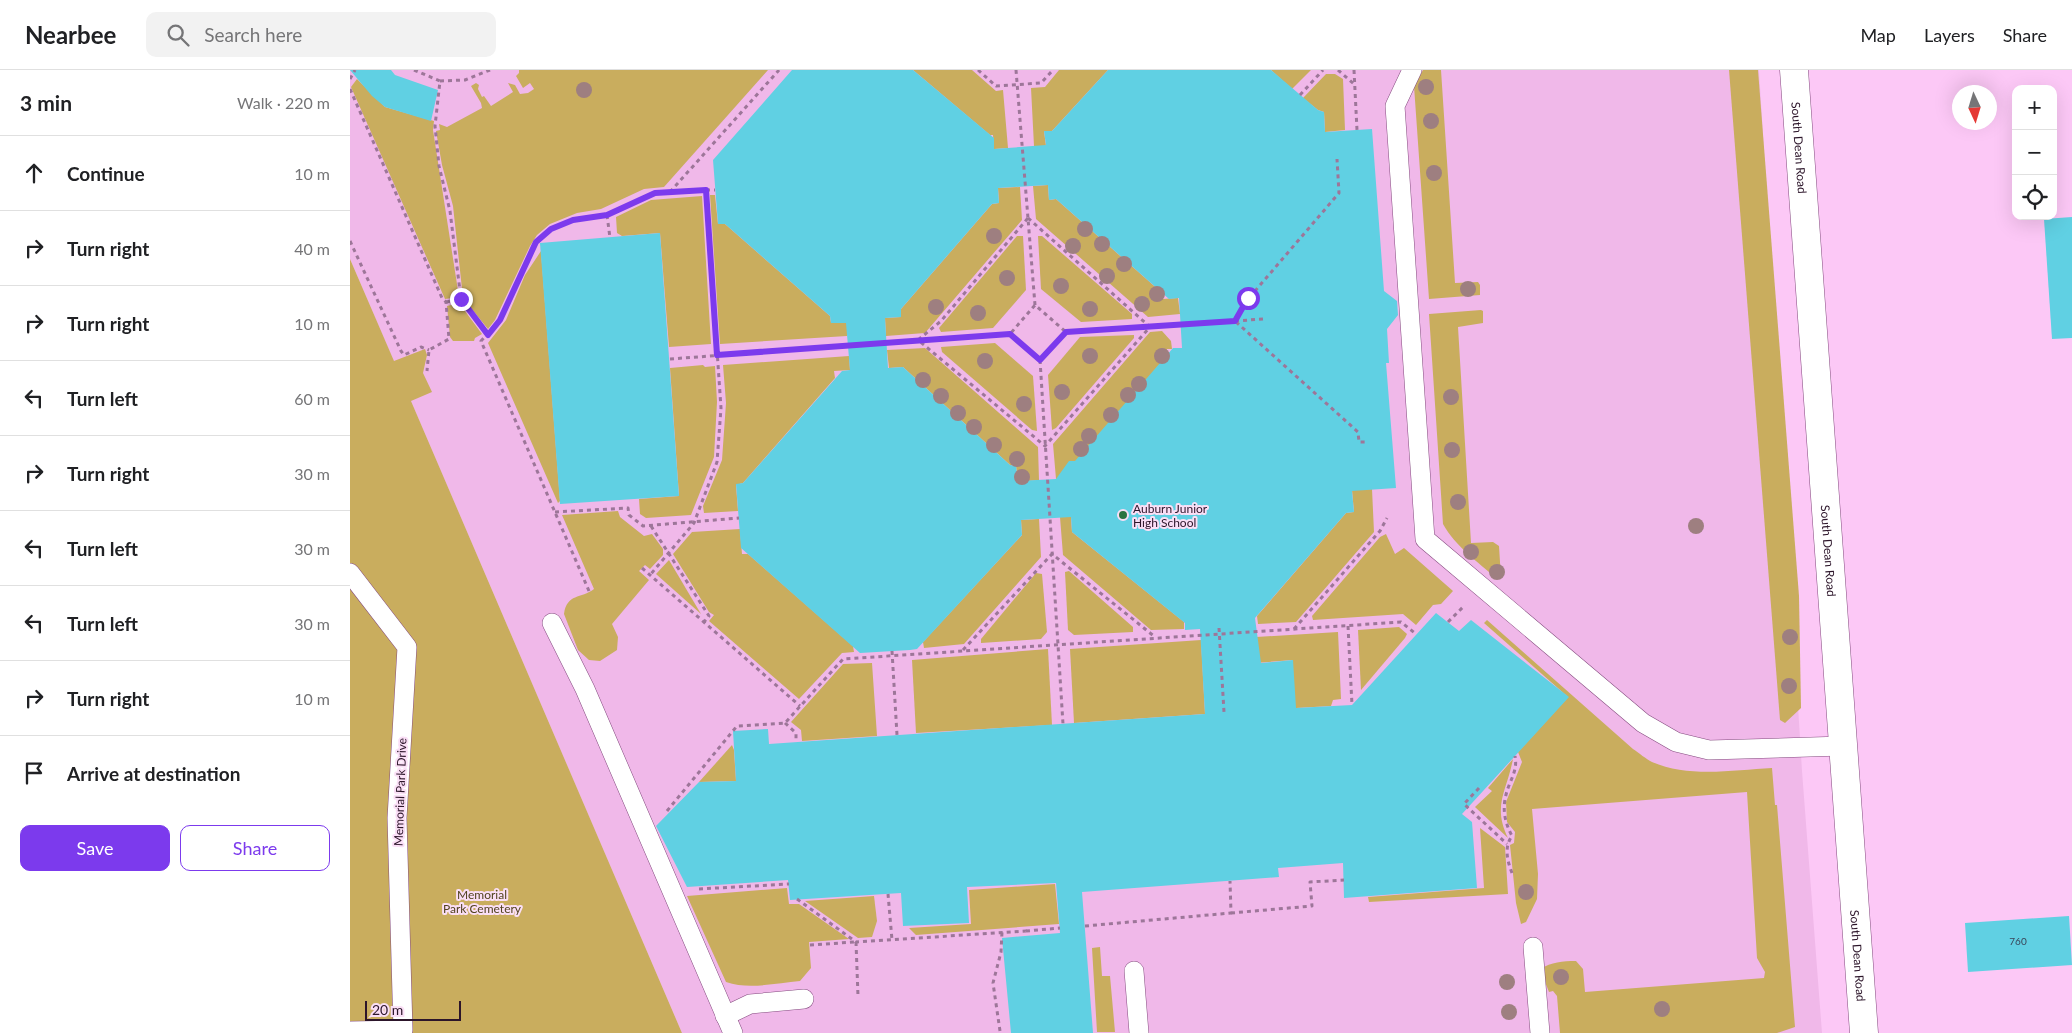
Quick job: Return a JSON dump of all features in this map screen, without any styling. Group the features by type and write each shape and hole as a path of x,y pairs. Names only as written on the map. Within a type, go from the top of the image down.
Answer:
{"street":[{"name":"South Dean Road","path":"1794,70 1864,1033"}],"lane":[{"path":"1412,70 1395,106 1425,539 1643,723 1676,742 1709,750 1843,746"},
{"name":"Memorial Park Drive","path":"350,573 407,647 397,818 405,1032 350,1032"},
{"path":"552,623 585,689 729,1024 750,1004 804,999"},
{"path":"1533,947 1540,1033"},
{"path":"1134,971 1139,1033"}],"path":[{"path":"350,79 355,70"},
{"path":"414,70 440,81 465,80 490,70"},
{"path":"670,192 779,70"},
{"path":"978,70 996,86 1042,83 1053,70"},
{"path":"1016,70 1035,305 1066,332"},
{"path":"1300,95 1323,70"},
{"path":"1338,70 1354,84"},
{"path":"1354,70 1357,130"},
{"path":"440,81 435,126 439,166 450,211 461,299 488,335"},
{"path":"350,89 442,298 446,302 449,339 429,350"},
{"path":"1235,321 1248,298 1340,193 1337,159"},
{"path":"650,575 694,523 717,462 721,408 706,190"},
{"path":"589,590 481,341 500,320 536,242 551,229 573,220 607,215 655,193 715,190"},
{"path":"607,215 610,238"},
{"path":"1028,218 1150,326"},
{"path":"918,340 941,321 1028,218"},
{"path":"350,241 401,351 404,355 421,346 429,350"},
{"path":"446,302 461,299"},
{"path":"1010,334 1035,305"},
{"path":"1040,360 1066,332 1263,319"},
{"path":"1235,321 1358,432 1359,442 1365,442"},
{"path":"1045,446 1150,326"},
{"path":"670,358 1010,334 1040,360 1063,724"},
{"path":"918,340 1045,446"},
{"path":"426,371 429,350"},
{"path":"555,512 620,506 628,508 629,515 643,526 739,518"},
{"path":"1294,630 1380,531 1387,518"},
{"path":"651,526 709,616 704,622"},
{"path":"1052,554 1156,638"},
{"path":"962,650 1052,554"},
{"path":"642,568 800,706"},
{"path":"1448,622 1470,599"},
{"path":"661,818 737,726 784,723 842,659 1058,643 1219,635 1401,622 1416,634"},
{"path":"1348,626 1352,705"},
{"path":"1219,628 1224,712"},
{"path":"892,651 897,735"},
{"path":"784,723 796,733 796,742"},
{"path":"1512,873 1508,864 1507,844 1512,836 1505,823 1503,810 1507,789 1517,765 1515,756"},
{"path":"1479,788 1464,804 1507,844"},
{"path":"1084,926 1312,906 1310,882 1344,880"},
{"path":"1230,881 1231,913"},
{"path":"695,890 788,884"},
{"path":"888,894 892,940"},
{"path":"797,899 856,942"},
{"path":"812,945 1002,932 1027,933 1060,928"},
{"path":"1000,1031 993,983 1001,952 1002,932"},
{"path":"856,942 858,996"}],"shaded area":[{"name":"Auburn Junior High School","path":"350,70 1759,70 1802,771 1822,1033 682,1033 350,259"}],"green space":[{"path":"519,70 768,70 664,187 644,189 601,209 577,213 550,224 537,235 495,320 488,329 463,298 453,206 442,165 436,131 440,130 439,124 447,127 482,108 471,86 476,83 479,85 478,89 482,97 484,96 491,106 513,92 508,83 515,85 520,94 528,93 534,89 530,83 523,88 516,76"},
{"path":"913,70 972,70 996,91 1003,90 1008,148 994,149 993,135 990,135"},
{"path":"1059,70 1108,70 1052,131 1044,131 1046,146 1034,146 1031,88 1045,87"},
{"path":"1271,70 1311,70 1292,89"},
{"path":"1423,70 1441,70 1455,283 1478,282 1480,285 1480,295 1429,299 1414,86"},
{"path":"1729,70 1758,70 1799,596 1801,708 1785,723 1780,720"},
{"path":"1326,74 1335,74 1343,79 1345,130 1325,132 1324,112 1318,110 1303,98"},
{"path":"357,79 385,107 434,121 433,130 459,297 445,299 351,87"},
{"path":"1048,185 1049,200 1056,199 1161,292 1162,299 1178,298 1180,314 1148,317 1036,219 1033,186"},
{"path":"1020,187 1022,220 925,333 886,336 885,318 901,317 901,309 992,204 999,203 998,188"},
{"path":"710,195 715,195 718,224 725,224 830,316 831,323 847,323 847,336 720,344"},
{"path":"702,196 711,344 669,347 660,233 622,236 617,233 616,217 651,200"},
{"path":"1017,236 1023,236 1026,290 993,328 941,332 939,328"},
{"path":"1038,236 1042,236 1132,314 1132,319 1081,322 1041,289"},
{"path":"541,251 560,501 558,503 488,343 506,320 525,275"},
{"name":"Memorial Park Cemetery","path":"350,259 394,361 425,349 427,355 423,373 432,392 411,401 682,1033 350,1033"},
{"path":"459,303 482,334 475,338 474,341 453,341 450,337 447,306"},
{"path":"1483,311 1483,323 1458,327 1471,543 1493,542 1499,546 1501,578 1496,578 1467,553 1443,524 1429,314"},
{"path":"1162,331 1171,341 1172,349 1167,349 1167,355 1069,478 1056,479 1053,444 1150,332"},
{"path":"1134,335 1134,338 1056,428 1052,430 1048,375 1080,337"},
{"path":"995,343 1033,376 1037,431 1032,430 942,352 941,347"},
{"path":"925,348 1038,447 1039,480 1018,482 1016,466 1010,465 903,367 889,368 887,350"},
{"path":"849,356 850,370 834,371 835,378 743,483 736,485 738,511 704,513 703,506 722,460 726,403 723,365"},
{"path":"703,365 705,367 715,366 717,402 714,457 691,515 646,518 640,514 639,499 679,496 670,368"},
{"path":"1372,489 1374,532 1296,622 1258,624 1257,616 1346,513 1354,512 1352,490"},
{"path":"618,511 620,517 644,536 652,534 663,549 663,555 650,569 645,565 639,571 649,580 612,624 618,637 617,650 600,661 589,660 578,650 564,614 571,599 594,589 562,515"},
{"path":"1060,517 1071,517 1072,532 1184,622 1184,629 1151,630 1063,555"},
{"path":"1039,519 1041,557 964,644 924,648 923,642 1022,535 1021,520"},
{"path":"740,529 742,554 748,554 853,646 854,652 842,653 799,699 709,621 714,615 709,612 673,554 692,532"},
{"path":"1386,534 1395,554 1404,548 1453,591 1441,604 1433,605 1416,625 1403,614 1313,620 1312,616 1380,537"},
{"path":"669,560 701,614 656,574"},
{"path":"1069,571 1133,627 1133,632 1074,635 1068,630 1065,572"},
{"path":"1036,573 1042,574 1047,632 1041,639 981,643 981,639"},
{"path":"1487,620 1633,749 1652,762 1681,770 1711,772 1772,768 1775,805 1777,805 1795,1027 1777,1033 1560,1033 1557,996 1553,991 1549,992 1540,969 1553,963 1576,961 1583,969 1585,992 1764,978 1765,972 1757,958 1747,792 1532,809 1538,874 1537,899 1526,922 1521,924 1516,903 1510,845 1514,843 1515,832 1507,822 1506,802 1522,762 1518,752 1568,697 1484,623"},
{"path":"1399,627 1407,634 1405,638 1361,690 1358,630"},
{"path":"1338,632 1341,699 1333,700 1331,706 1244,711 1293,660 1242,664 1240,638"},
{"path":"1201,640 1205,714 1074,723 1070,649"},
{"path":"1048,649 1052,725 916,733 912,660"},
{"path":"872,663 877,736 802,741 801,730 791,722 843,664"},
{"path":"732,745 736,781 699,782"},
{"path":"1513,759 1501,807 1503,826 1508,838 1475,807 1492,791 1488,788"},
{"path":"1480,828 1505,847 1508,894 1369,902 1368,897 1484,888"},
{"path":"1055,884 1059,924 916,935 909,928 971,924 969,890"},
{"path":"787,888 789,904 799,904 849,939 809,942 811,968 800,981 753,986 726,982 687,896"},
{"path":"874,896 877,921 872,937 858,938 805,901"},
{"path":"1100,947 1102,976 1110,976 1115,1032 1097,1032 1092,948"}],"building":[{"path":"350,70 391,70 395,75 438,90 431,121 385,107 372,96"},
{"path":"792,70 913,70 994,138 994,149 1046,145 1044,131 1052,131 1108,70 1271,70 1318,110 1324,112 1325,132 1372,129 1384,291 1397,301 1398,315 1387,329 1389,363 1386,363 1396,488 1352,491 1354,512 1346,513 1255,618 1261,663 1293,660 1296,708 1352,705 1436,613 1459,631 1471,620 1569,697 1462,814 1472,822 1477,888 1344,898 1343,863 1278,868 1279,877 1082,892 1093,1033 1011,1033 1002,938 1060,933 1056,883 967,887 969,923 903,926 901,893 790,900 788,880 687,887 656,826 699,782 736,781 733,731 768,729 769,744 1205,714 1200,629 1185,630 1185,623 1072,532 1071,517 1021,520 1022,535 917,649 910,650 860,653 741,548 736,484 743,483 842,371 850,370 846,323 831,323 830,316 725,224 718,224 713,160","holes":["1048,185 1049,200 1056,199 1169,299 1179,298 1182,348 1173,348 1075,461 1069,461 1056,479 1018,481 1016,466 1010,465 903,367 888,368 885,318 901,317 901,309 992,204 999,203 998,188"]},
{"path":"2072,217 2072,338 2052,339 2044,220 2057,220 2057,218"},
{"path":"660,233 679,496 560,504 540,243"},
{"path":"2069,916 2072,965 1968,972 1965,923"}],"place":[{"name":"Auburn Junior High School","path":"1123,515"}],"route":[{"path":"461,299 488,335 500,320 536,242 551,229 573,220 607,215 655,193 706,190 717,355 1010,334 1040,360 1066,332 1235,321 1248,298"}]}
